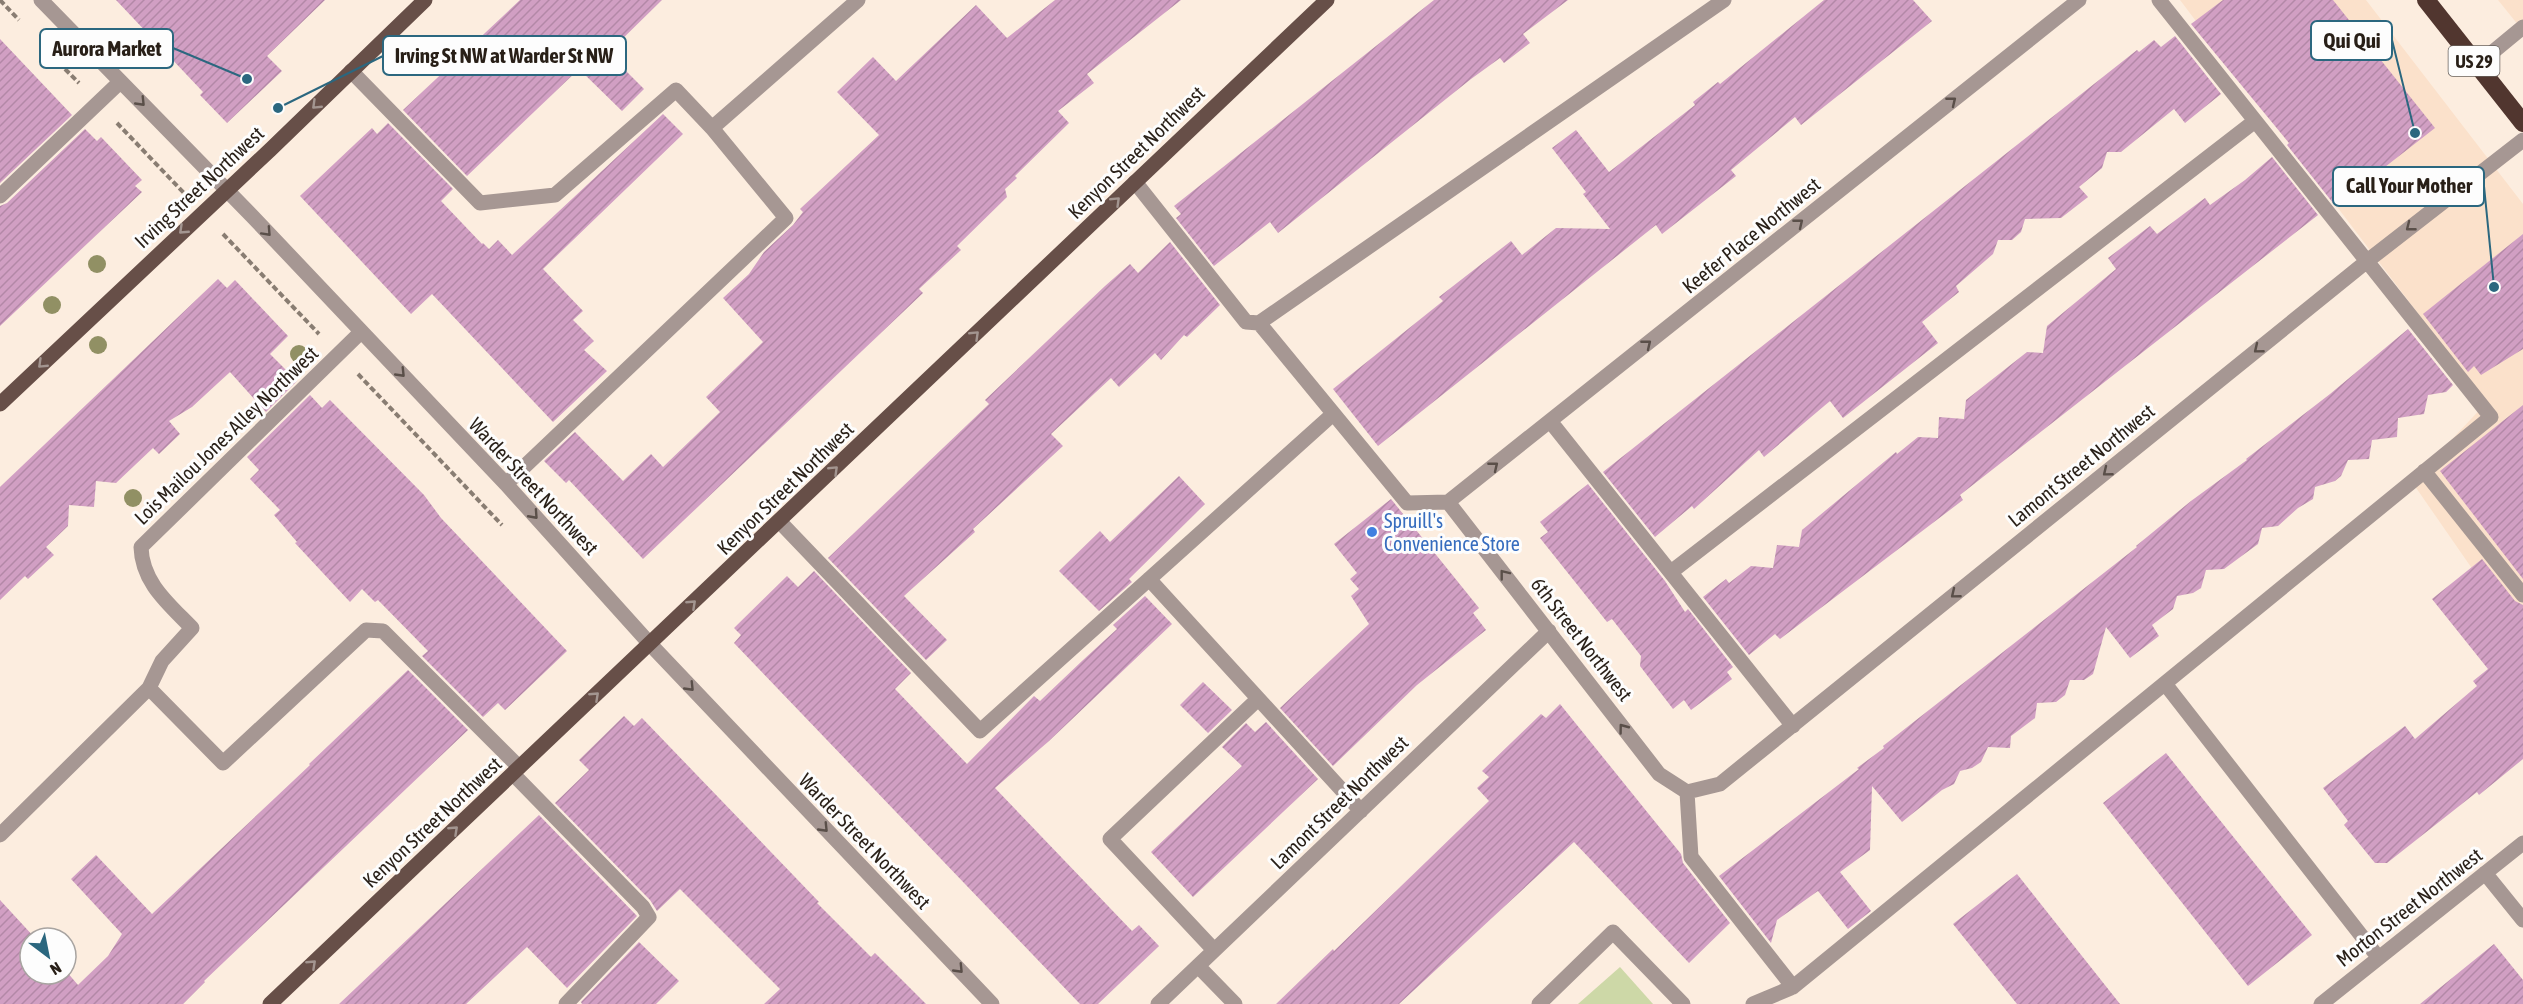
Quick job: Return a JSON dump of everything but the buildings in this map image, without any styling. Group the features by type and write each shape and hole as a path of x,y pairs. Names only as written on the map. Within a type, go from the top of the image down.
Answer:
{"highway":[{"name":"US 29","path":"2426,0 2523,123"}],"main road":[{"name":"Irving Street Northwest","path":"0,404 424,0"},
{"name":"Kenyon Street Northwest","path":"270,1004 1327,0"}],"street":[{"name":"Warder Street Northwest","path":"41,0 506,484 650,644 992,1004"},
{"path":"712,128 858,0"},
{"path":"1135,182 1246,322 1259,323 1724,0"},
{"name":"Keefer Place Northwest","path":"1449,502 2079,0"},
{"path":"1753,1004 1793,987 2166,685 2491,417 2159,0"},
{"path":"2477,65 2523,27"},
{"path":"351,71 480,203 555,195 676,90 712,128 786,218 506,484"},
{"path":"0,196 120,82"},
{"path":"1671,572 2255,121"},
{"name":"Lamont Street Northwest","path":"1687,792 1720,784 2366,262 2523,140"},
{"path":"1259,323 1407,502 1449,502"},
{"name":"Lois Mailou Jones Alley Northwest","path":"0,835 149,688 162,661 192,628 147,578 141,562 141,547 361,332"},
{"path":"780,522 980,731 1333,414"},
{"path":"1550,421 1793,726"},
{"path":"2424,471 2523,595"},
{"name":"6th Street Northwest","path":"1449,502 1659,774 1687,792"},
{"path":"1149,579 1361,811"},
{"path":"149,688 223,763 366,630 383,631 643,907 649,917 566,1004"},
{"name":"Lamont Street Northwest","path":"1158,1004 1549,631"},
{"path":"2166,685 2378,957"},
{"path":"1214,950 1110,839 1258,699"},
{"path":"1687,792 1691,857 1793,987"},
{"name":"Morton Street Northwest","path":"2321,1004 2523,843"},
{"path":"2485,873 2523,920"},
{"path":"1539,1004 1613,932 1683,1004"},
{"path":"1198,966 1234,1004"}],"path":[{"path":"118,123 157,165"},
{"path":"229,241 321,336"},
{"path":"355,372 510,534"}],"shaded area":[{"path":"2180,0 2366,0 2523,204 2523,642 2412,482 2486,403"},
{"path":"2498,0 2523,0 2523,31"}],"green space":[{"path":"1620,967 1653,1004 1578,1004"}],"place":[{"name":"Aurora Market","path":"247,79"},
{"name":"Irving St NW at Warder St NW","path":"278,108"},
{"name":"Qui Qui","path":"2415,133"},
{"name":"Call Your Mother","path":"2494,287"},
{"name":"Spruill's Convenience Store","path":"1372,532"}]}
